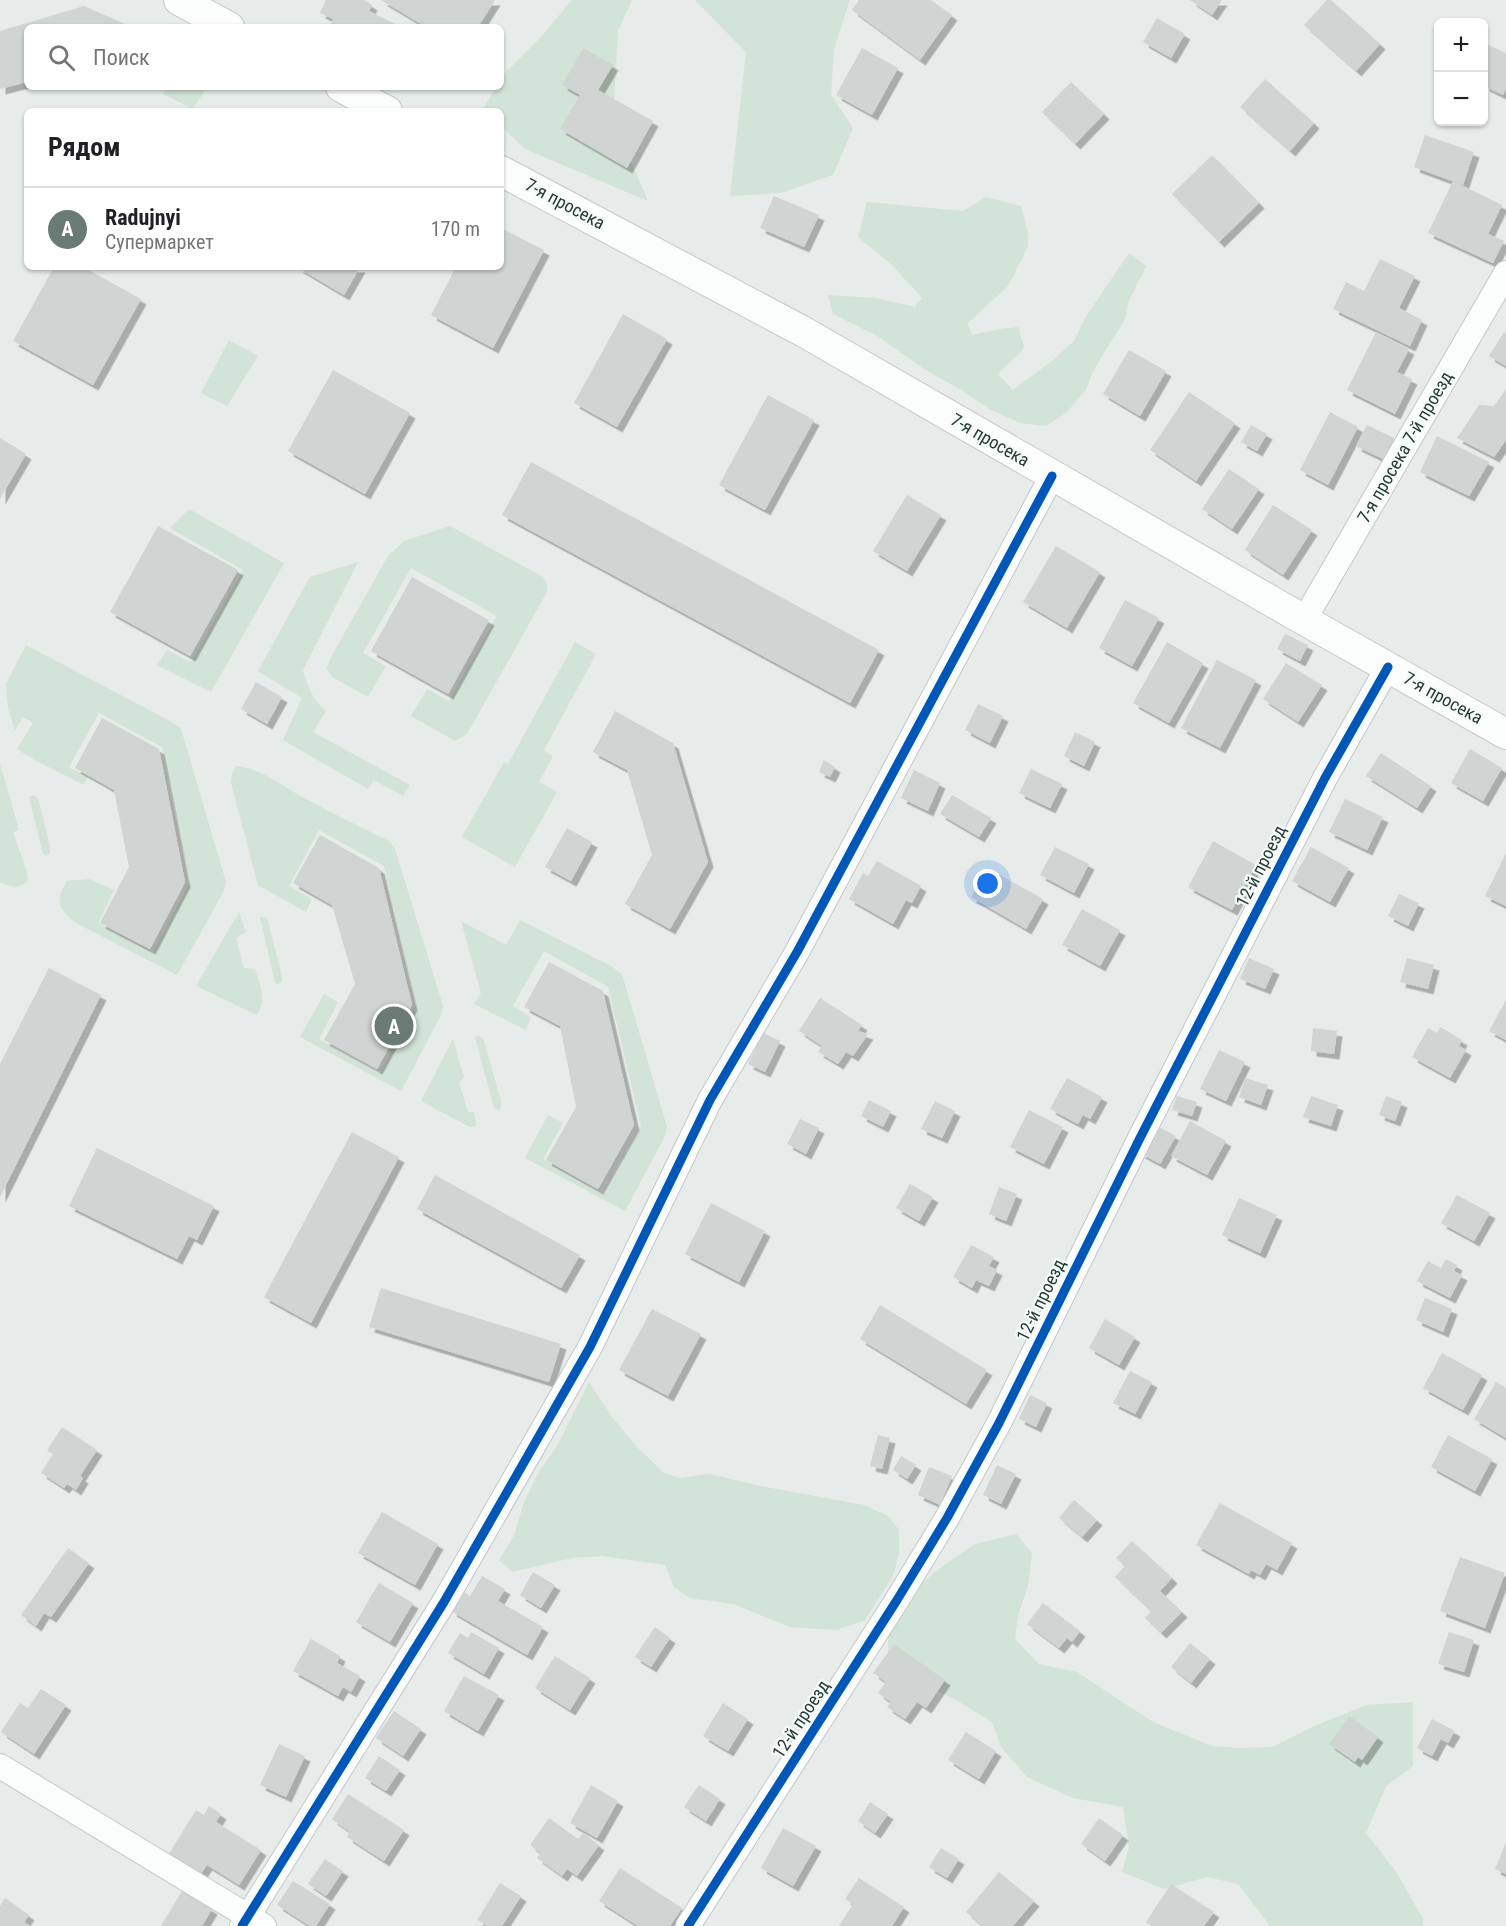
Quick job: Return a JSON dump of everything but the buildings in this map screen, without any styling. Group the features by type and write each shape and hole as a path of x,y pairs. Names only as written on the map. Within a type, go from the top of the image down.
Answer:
{"street":[{"path":"179,0 223,24"},
{"path":"347,90 381,108"},
{"name":"7-я просека","path":"504,173 804,332 1506,734"},
{"name":"7-я просека 7-й проезд","path":"1304,620 1506,273"},
{"path":"0,1766 252,1923 444,1602 590,1347 710,1100 797,952 1052,476"},
{"name":"12-й проезд","path":"688,1926 947,1518 999,1423 1140,1138 1319,789 1388,667"}],"green space":[{"path":"572,0 632,0 618,31 613,119 648,201 525,149 504,129 504,108 484,108 494,90 504,90 504,74 541,37"},
{"path":"695,0 850,0 834,49 831,95 853,128 833,175 781,193 730,196 746,52"},
{"path":"165,90 205,90 194,108 163,94"},
{"path":"986,197 1021,206 1028,232 1028,246 1008,286 967,324 973,335 1018,327 1024,347 998,374 1013,390 1052,361 1074,341 1085,318 1129,253 1146,266 1129,300 1125,319 1093,371 1086,390 1066,413 1046,426 1020,423 991,410 924,369 879,337 833,314 828,295 876,298 915,307 922,298 891,264 858,237 867,202 963,211"},
{"path":"229,340 258,356 227,406 201,393"},
{"path":"189,509 284,563 211,692 157,665 167,650 191,662 243,570 170,528"},
{"path":"450,526 543,577 547,584 547,592 467,734 455,741 411,716 427,689 449,701 497,616 411,568 363,653 386,666 368,697 332,677 327,668 388,556 404,541"},
{"path":"358,562 303,670 311,692 326,711 313,732 410,785 403,796 374,780 368,789 283,740 302,698 258,671 310,577"},
{"path":"575,642 596,654 544,750 553,756 539,782 557,792 515,867 462,837 504,762 508,764"},
{"path":"26,645 181,729 226,882 224,891 177,975 78,924 66,915 60,905 61,894 67,881 89,879 114,890 98,923 153,952 190,882 162,747 99,713 69,767 88,777 84,785 17,749 33,723 23,717 15,731 8,708 6,684"},
{"path":"0,764 19,830 13,832 27,872 28,881 18,886 0,882"},
{"path":"236,766 263,774 306,799 389,841 395,849 443,1006 441,1015 401,1091 300,1037 324,994 338,1002 319,1039 379,1073 416,1005 384,866 319,830 289,886 312,899 306,912 258,885 231,783 232,773"},
{"path":"33,795 38,798 50,846 50,853 47,856 43,854 29,797"},
{"path":"239,912 246,932 236,938 244,968 255,969 262,992 262,1004 257,1015 196,986"},
{"path":"260,917 267,918 282,976 282,982 278,984 275,983"},
{"path":"520,920 611,966 622,974 667,1127 665,1136 625,1211 525,1158 548,1115 563,1123 543,1159 604,1194 641,1126 608,987 544,951 513,1006 531,1017 526,1030 474,1004 481,993 461,921 506,945"},
{"path":"475,1037 483,1038 501,1101 501,1108 498,1110 494,1108"},
{"path":"453,1039 464,1078 459,1082 468,1112 474,1112 476,1126 470,1127 421,1101"},
{"path":"589,1382 612,1417 636,1446 664,1473 681,1478 709,1474 864,1505 888,1516 899,1530 899,1552 894,1573 865,1620 837,1630 790,1627 733,1604 690,1598 674,1587 665,1565 602,1556 572,1558 512,1572 499,1560 514,1536 524,1502 536,1477 558,1444"},
{"path":"1016,1534 1032,1553 1028,1586 1018,1615 1015,1639 1039,1664 1077,1672 1153,1722 1212,1746 1272,1747 1314,1726 1367,1705 1413,1702 1413,1766 1386,1786 1366,1833 1397,1873 1423,1919 1423,1926 1268,1926 1238,1884 1207,1877 1164,1889 1122,1872 1129,1848 1123,1807 1073,1798 1027,1777 1001,1747 992,1722 951,1697 888,1671 888,1628 909,1594 944,1565 975,1544"}],"cycle path":[{"path":"242,1926 444,1602 590,1347 710,1100 797,952 1052,476"},
{"path":"688,1926 947,1518 999,1423 1140,1138 1325,778 1388,667"}],"place":[{"name":"Radujnyi","path":"394,1026"}]}
